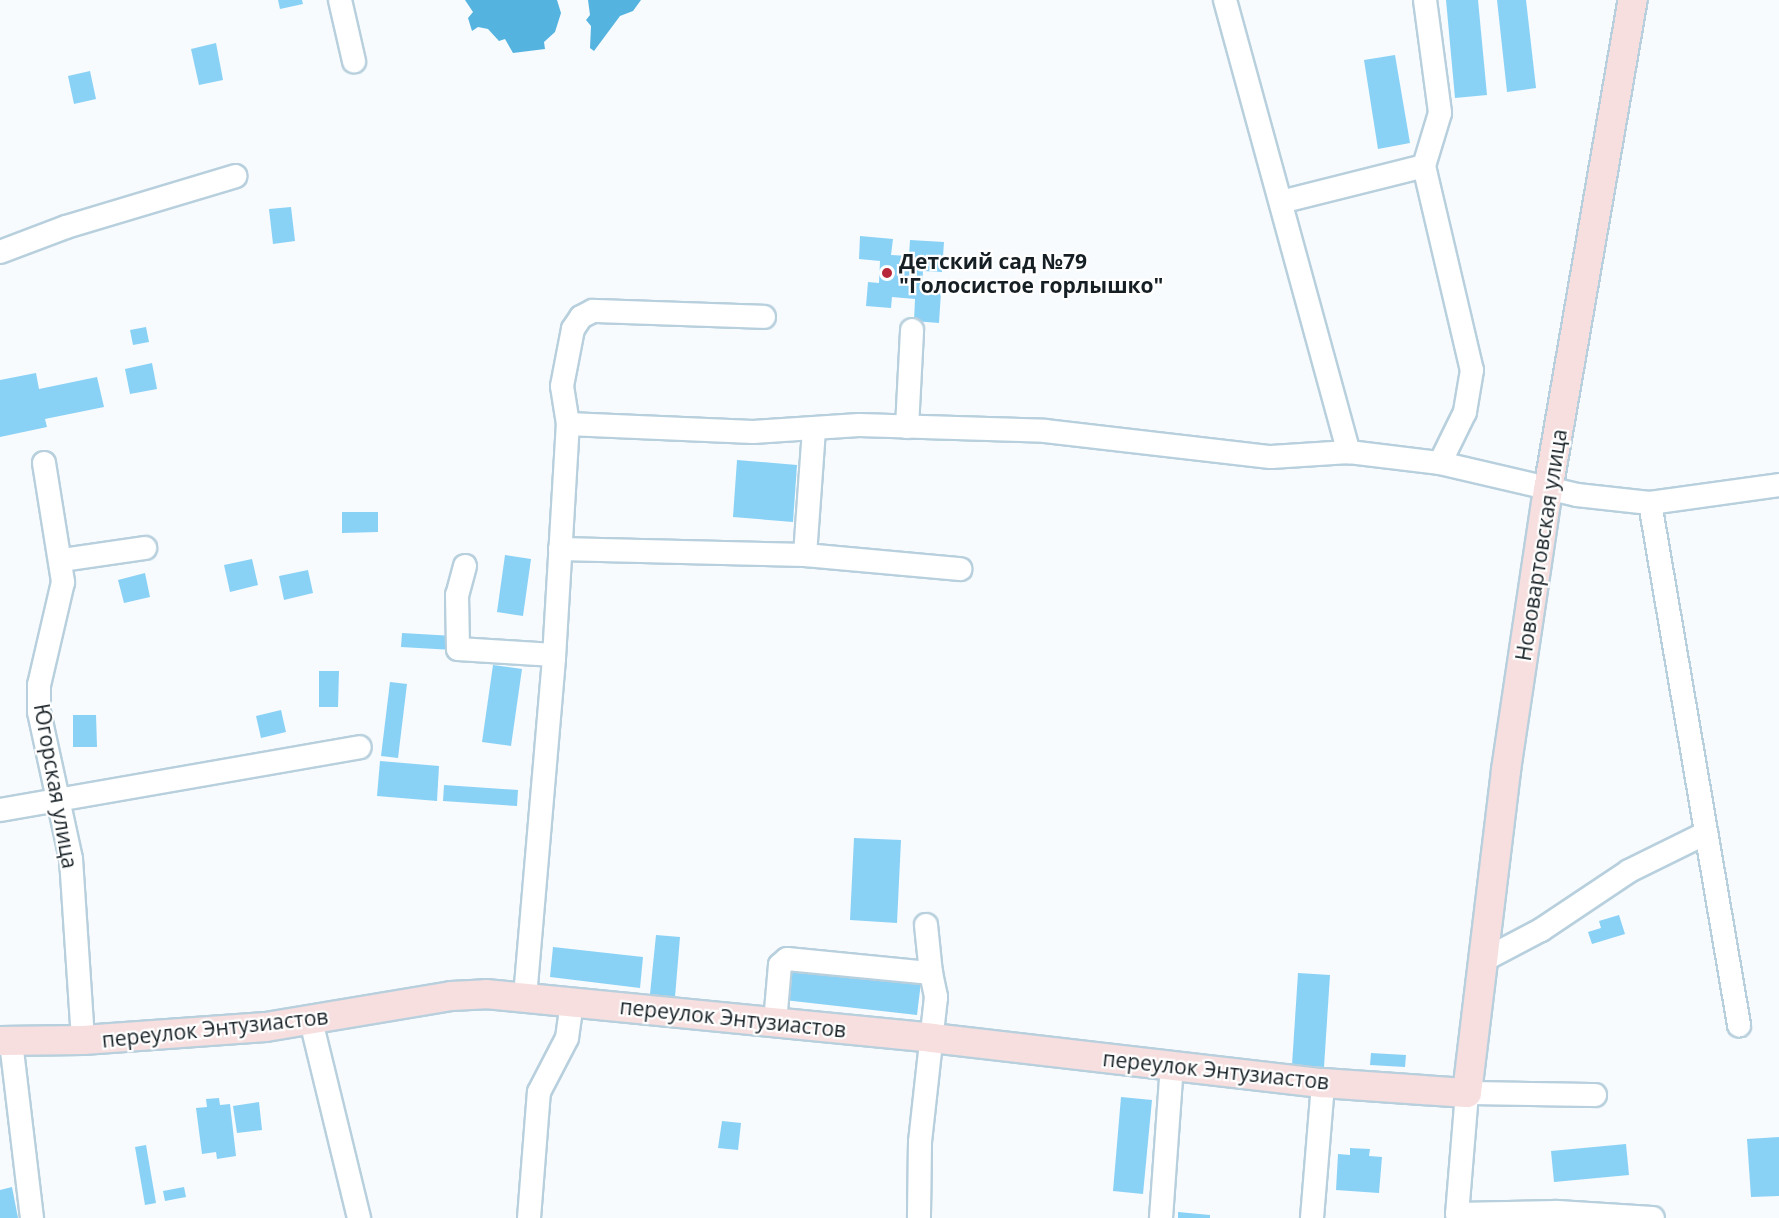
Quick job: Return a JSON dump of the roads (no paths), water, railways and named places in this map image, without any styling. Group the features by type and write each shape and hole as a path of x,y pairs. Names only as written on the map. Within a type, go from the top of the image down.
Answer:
{"main road":[{"name":"Нововартовская улица","path":"1478,1094 1482,961 1548,490 1633,0"},
{"name":"переулок Энтузиастов","path":"6,1042 83,1040 310,1021 451,996 525,997 932,1038 1323,1083 1478,1094"}],"street":[{"path":"340,0 354,61"},
{"path":"1225,0 1349,452"},
{"path":"1425,0 1440,113 1424,166 1472,370 1466,412 1440,463"},
{"path":"1281,202 1424,166"},
{"path":"0,252 66,227 236,176"},
{"path":"525,997 554,655 568,424 562,386 573,329 581,317 593,311 764,317"},
{"path":"907,427 912,330"},
{"path":"568,424 753,432 814,428 907,427 1045,431 1270,458 1349,452 1440,463 1548,490 1650,502 1779,485"},
{"path":"805,555 814,428"},
{"name":"Югорская улица","path":"44,463 62,560 57,620 39,685 39,712 71,859 83,1040"},
{"path":"1650,502 1739,1025"},
{"path":"62,560 145,548"},
{"path":"560,549 805,555 960,569"},
{"path":"465,566 457,595 458,649 554,655"},
{"path":"0,810 360,747"},
{"path":"1482,961 1541,930 1629,871 1706,833"},
{"path":"919,1218 920,1142 936,997 926,925"},
{"path":"775,1022 780,965 787,959 931,973"},
{"path":"529,1218 539,1092 567,1038 572,1002"},
{"path":"310,1021 359,1218"},
{"path":"6,1042 32,1218"},
{"path":"1161,1218 1172,1066"},
{"path":"1312,1218 1323,1083"},
{"path":"1595,1095 1478,1094 1457,1214 1557,1212 1653,1218"}],"water":[{"path":"465,0 557,0 561,13 555,32 544,42 545,49 513,53 505,39 499,41 488,29 478,27 472,31 468,18 473,12"},
{"path":"588,0 641,0 633,11 620,16 594,51 590,48 591,26 586,20 590,15"}],"place":[{"name":"Детский сад №79 \"Голосистое горлышко\"","path":"887,273"}]}
